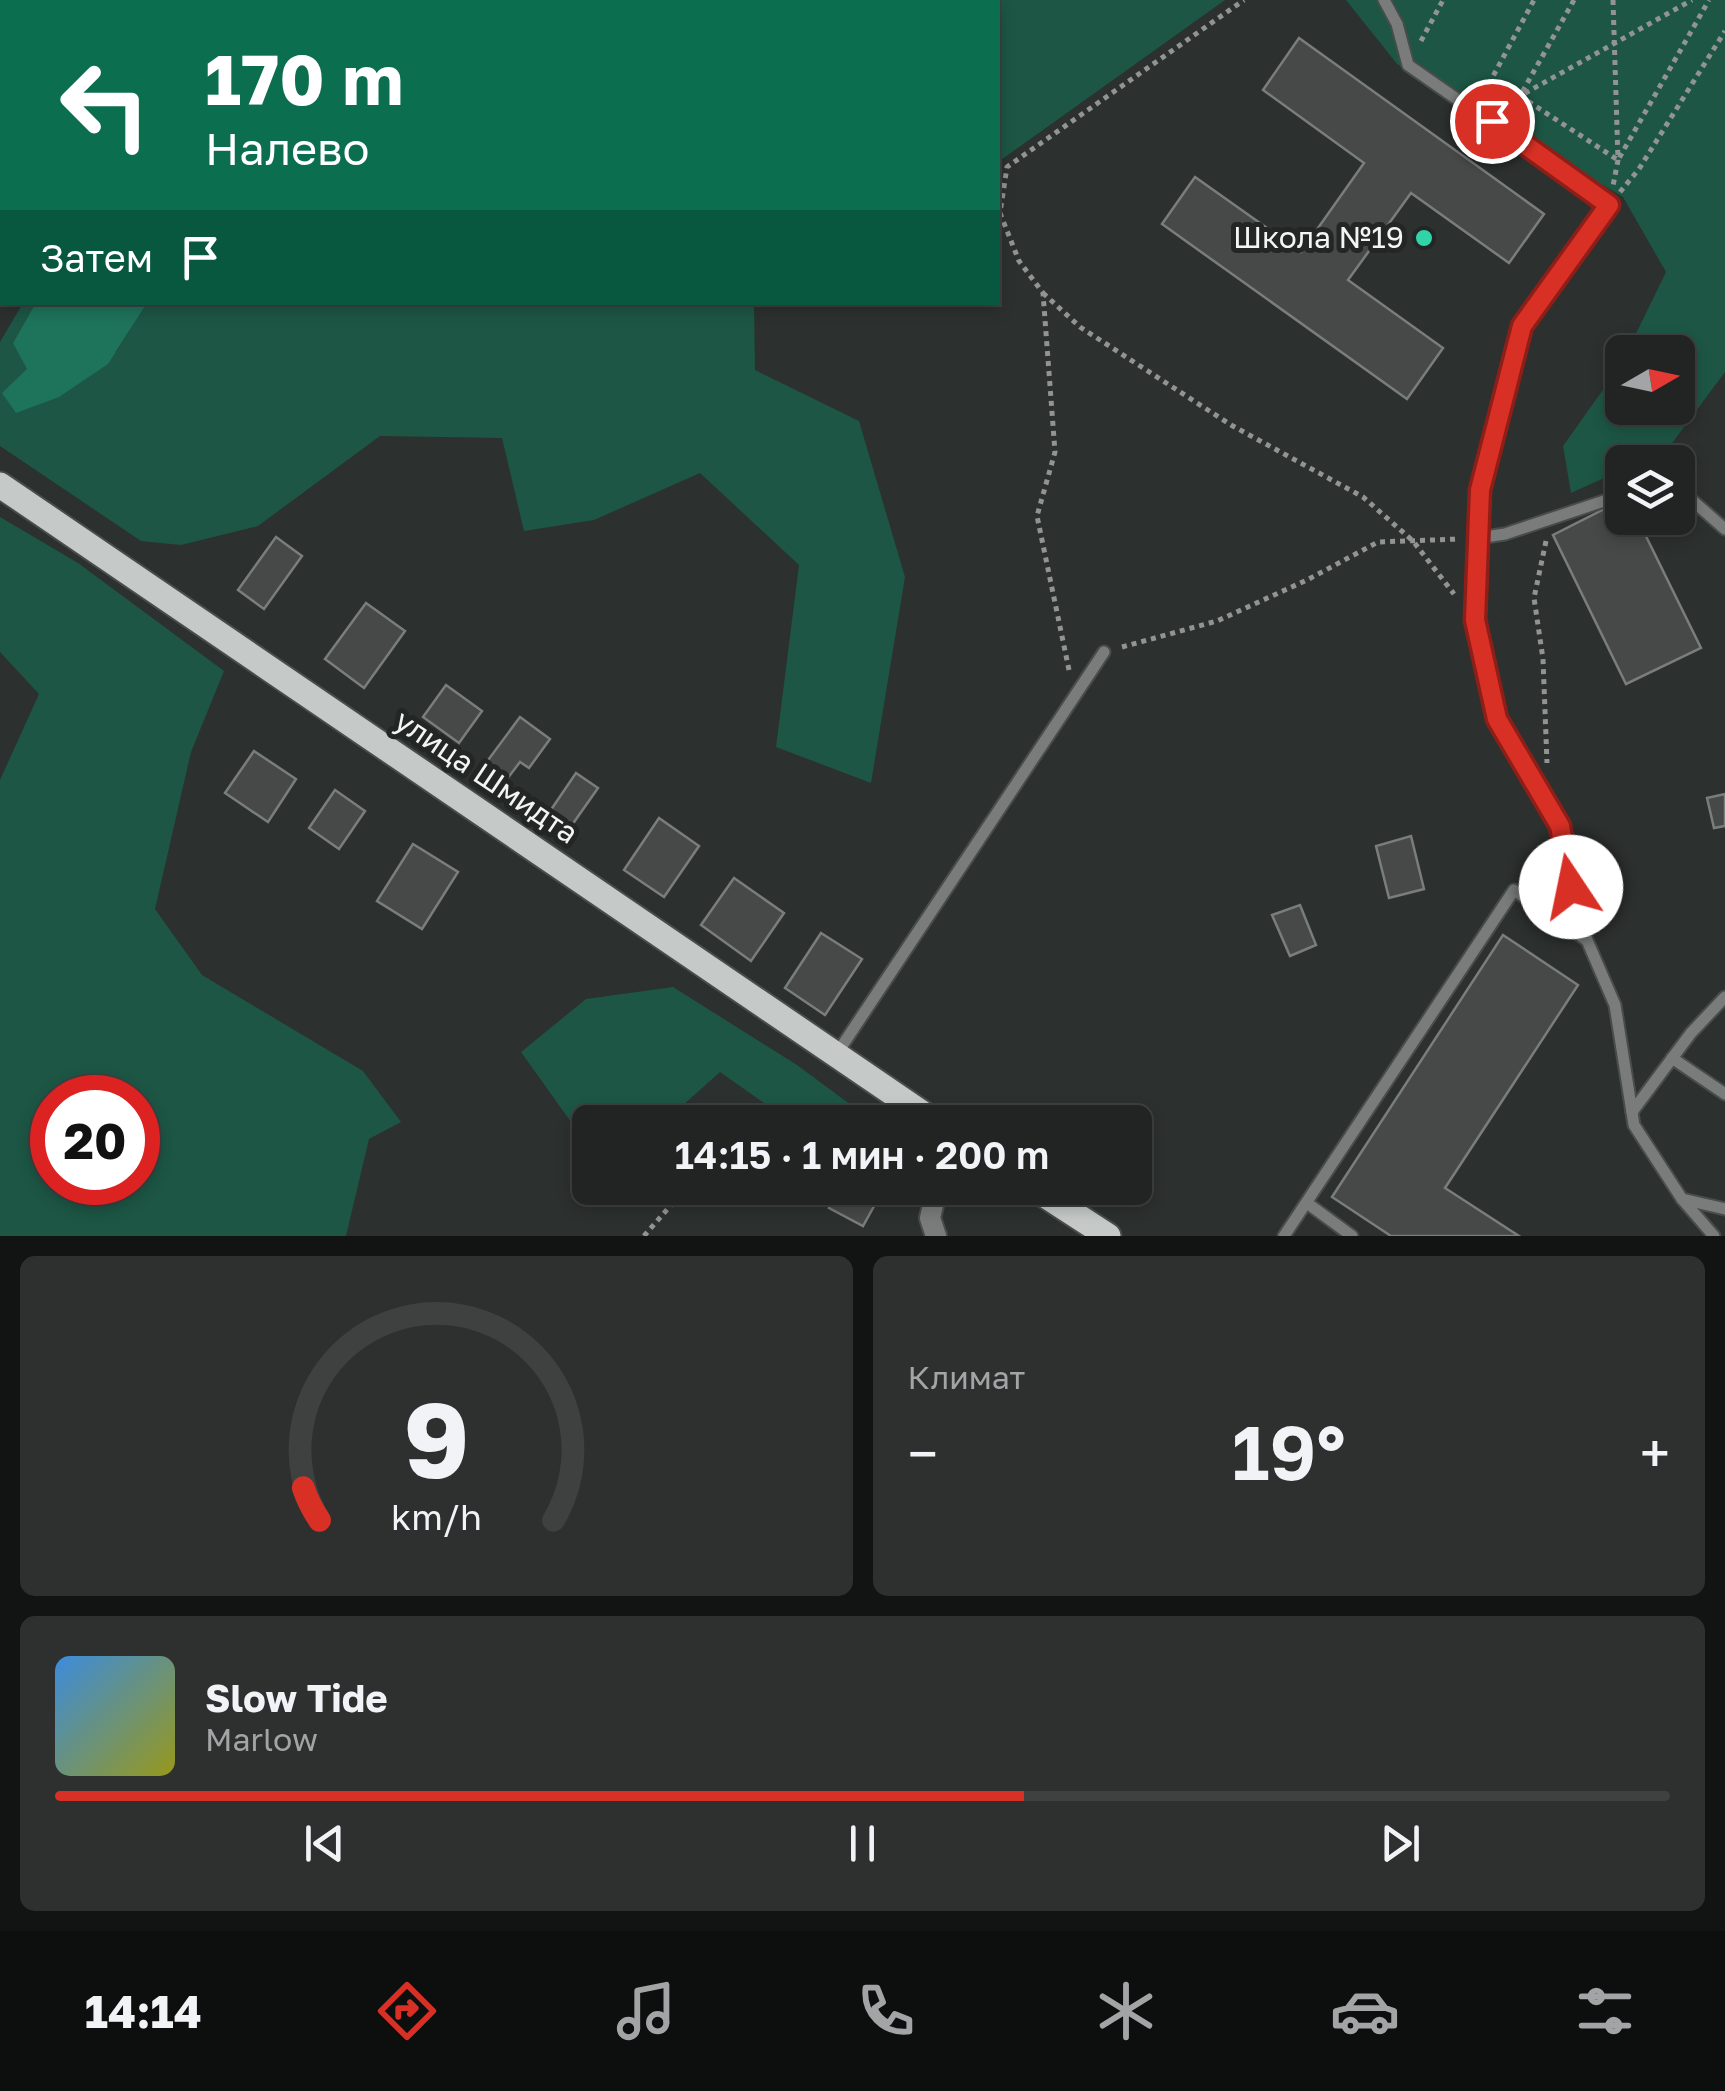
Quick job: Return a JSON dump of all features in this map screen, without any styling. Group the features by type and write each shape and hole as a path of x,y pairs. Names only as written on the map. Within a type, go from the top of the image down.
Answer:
{"main road":[{"name":"улица Шмидта","path":"0,486 910,1105"},
{"path":"1060,1205 1108,1236"}],"street":[{"path":"933,1205 930,1218 936,1236"}],"lane":[{"path":"1384,0 1397,24 1408,65 1609,205 1522,326 1480,490 1475,620 1497,719 1560,826 1577,917 1615,1005 1634,1125 1682,1199 1714,1236"},
{"path":"1478,538 1505,534 1605,501"},
{"path":"1695,502 1725,528"},
{"path":"836,1055 1104,652"},
{"path":"1284,1236 1514,890 1587,940"},
{"path":"1632,1112 1725,997"},
{"path":"1672,1058 1725,1094"},
{"path":"1682,1199 1725,1209"},
{"path":"1306,1203 1352,1236"}],"path":[{"path":"1408,65 1443,0"},
{"path":"1475,110 1534,0"},
{"path":"1520,96 1574,0"},
{"path":"1609,205 1618,160 1613,0"},
{"path":"1475,110 1520,96 1692,0"},
{"path":"1618,160 1708,0"},
{"path":"1239,1 1007,167 1000,213 1019,261 1043,293 1080,326 1231,425 1363,497 1412,541 1475,620"},
{"path":"1609,205 1639,169 1725,32"},
{"path":"1520,96 1618,160"},
{"path":"1043,293 1055,452 1036,516 1074,698"},
{"path":"1544,800 1549,746 1534,598 1550,519"},
{"path":"1104,652 1217,621 1378,542 1478,538"},
{"path":"644,1236 671,1205"}],"shaded area":[{"path":"1000,0 1225,0 1000,161"},
{"path":"1346,0 1725,0 1725,372 1695,412 1695,335 1635,335 1666,272 1623,197 1397,64"},
{"path":"22,305 34,305 13,343 116,352 146,305 754,305 755,370 859,421 905,577 871,783 776,747 799,565 700,473 594,520 524,531 502,438 380,436 258,526 181,545 141,541 0,446 0,342"},
{"path":"34,305 146,305 108,364 59,397 16,413 2,393 27,369 13,343"},
{"path":"1605,387 1605,425 1686,425 1671,445 1605,445 1605,478 1571,493 1563,446"},
{"path":"0,517 78,563 224,671 191,752 155,909 202,975 363,1071 401,1122 369,1139 346,1236 0,1236 0,780 39,694 0,652"},
{"path":"673,987 797,1065 851,1105 767,1105 720,1072 683,1105 572,1105 572,1123 521,1052 586,999"}],"building":[{"path":"1299,38 1544,214 1509,263 1411,193 1348,280 1443,348 1407,399 1162,224 1195,177 1301,252 1364,163 1263,90"},
{"path":"1605,509 1605,535 1645,535 1701,648 1626,684 1553,535"},
{"path":"276,537 302,556 264,609 238,590"},
{"path":"366,603 405,631 364,688 325,659"},
{"path":"446,685 482,711 459,743 423,717"},
{"path":"520,717 550,739 529,768 520,762 501,787 480,771"},
{"path":"254,751 296,779 268,822 225,793"},
{"path":"576,773 598,788 565,835 544,820"},
{"path":"335,790 365,811 339,849 309,828"},
{"path":"1725,794 1725,826 1714,828 1707,798"},
{"path":"659,818 699,846 664,897 624,870"},
{"path":"1411,836 1424,889 1389,898 1376,846"},
{"path":"413,844 458,872 422,929 377,901"},
{"path":"734,878 784,913 751,961 701,925"},
{"path":"1300,905 1316,945 1290,956 1272,915"},
{"path":"821,933 862,959 825,1015 785,988"},
{"path":"1503,935 1578,985 1445,1188 1519,1236 1391,1236 1332,1197"},
{"path":"830,1205 875,1205 863,1226 829,1208"}],"place":[{"name":"Школа №19","path":"1424,238"}],"route":[{"path":"1492,121 1609,205 1522,326 1480,490 1475,620 1497,719 1560,826 1571,887"}]}
